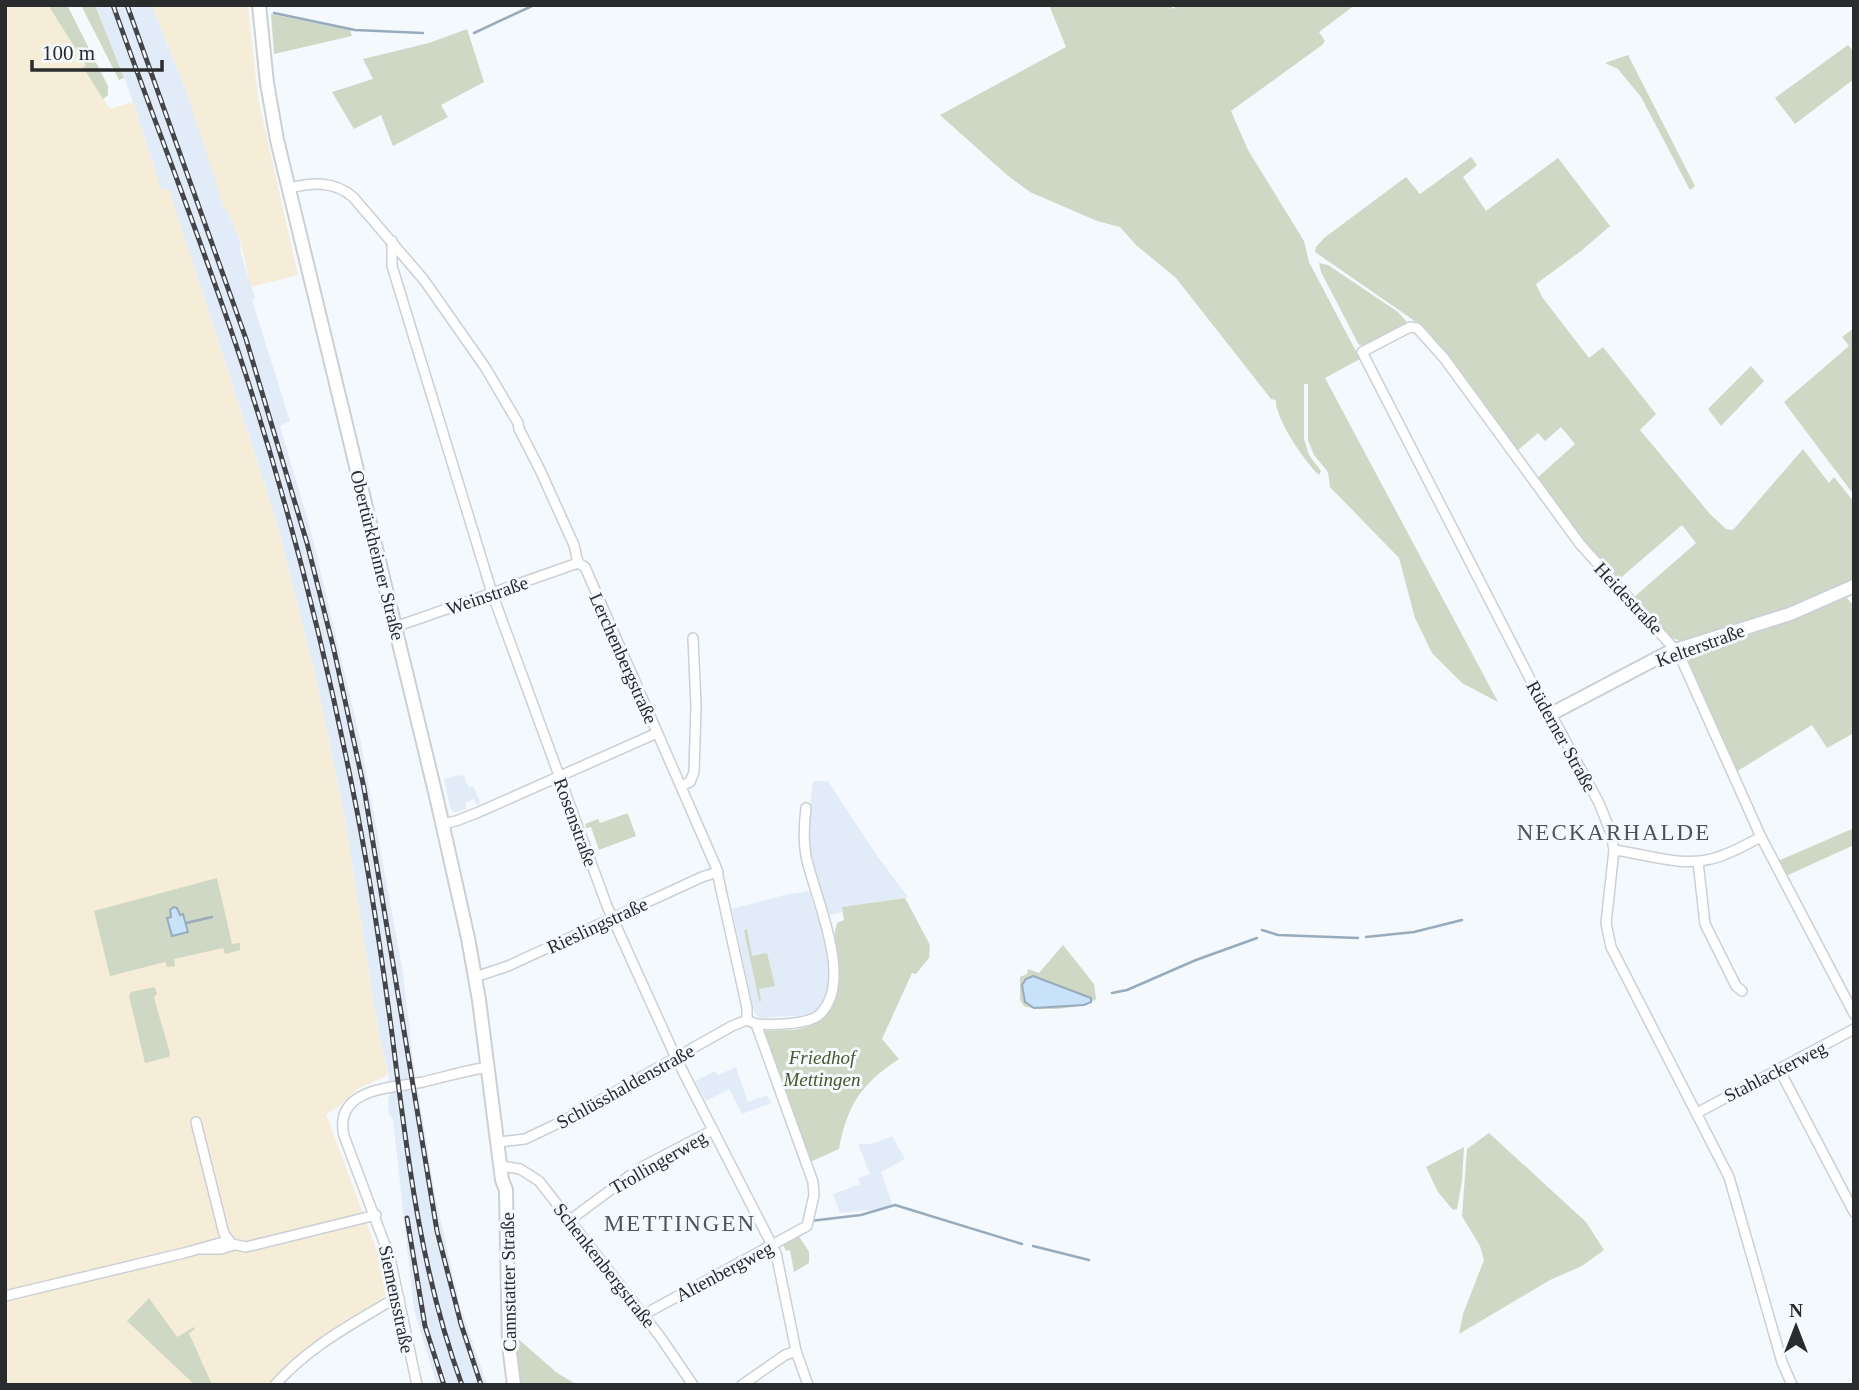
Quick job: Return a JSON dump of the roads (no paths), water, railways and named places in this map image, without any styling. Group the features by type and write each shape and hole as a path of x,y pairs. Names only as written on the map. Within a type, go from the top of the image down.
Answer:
{"main road":[{"name":"Obertürkheimer Straße","path":"260,9 270,100 442,824 475,977 492,1097"},
{"name":"Kelterstraße","path":"1551,714 1676,649 1790,614 1854,586"},
{"name":"Cannstatter Straße","path":"492,1097 506,1190 509,1345 514,1385"},
{"name":"Cannstatter Straße","path":"502,1173 499,1191 501,1336 506,1385"}],"street":[{"name":"Lerchenbergstraße","path":"289,188 321,183 341,188 353,197 392,241 456,323 511,411 574,545 578,563 584,567 718,872 747,1008 814,1184 806,1227"},
{"name":"Rosenstraße","path":"392,241 392,266 492,593 612,918 676,1058 777,1257 796,1351 808,1385"},
{"name":"Heidestraße","path":"1412,326 1417,328 1444,358 1580,544 1676,649 1761,837 1854,1014"},
{"name":"Rüderner Straße","path":"1412,326 1365,350 1362,352 1363,358 1545,706 1604,812 1614,850 1606,917 1611,947 1732,1186 1782,1362 1793,1385"},
{"name":"Weinstraße","path":"395,627 578,563"},
{"path":"681,786 691,780 694,772 696,706 693,638"},
{"path":"442,824 466,817 657,733"},
{"path":"752,1022 812,1019 821,1012 834,985 830,936 806,852 806,808"},
{"path":"1614,850 1676,861 1698,862 1724,855 1761,837"},
{"path":"1698,862 1705,924 1736,986 1742,991"},
{"name":"Rieslingstraße","path":"475,977 508,966 718,872"},
{"name":"Schlüsshaldenstraße","path":"499,1142 525,1139 558,1124 732,1026 752,1022"},
{"name":"Stahlackerweg","path":"1697,1113 1854,1029"},
{"name":"Siemensstraße","path":"416,1385 390,1258 343,1132 344,1118 351,1104 373,1090 487,1067"},
{"path":"1779,1069 1854,1212"},
{"path":"196,1122 231,1243"},
{"name":"Trollingerweg","path":"570,1220 640,1168 713,1130"},
{"name":"Schenkenbergstraße","path":"502,1173 517,1168 533,1176 643,1315 690,1384"},
{"path":"5,1296 201,1249 209,1244 249,1246 376,1215"},
{"name":"Altenbergweg","path":"643,1315 806,1227"},
{"path":"275,1385 315,1348 387,1303 400,1298"},
{"path":"742,1385 785,1355 796,1351"}],"water":[{"path":"174,907 180,915 183,914 188,932 172,936 167,918 171,917 170,910"},
{"path":"1033,976 1091,998 1091,1002 1084,1005 1034,1008 1025,1002 1022,985 1026,979"}],"waterway":[{"path":"474,33 532,6"},
{"path":"274,13 355,30 423,33"},
{"path":"186,923 212,917"},
{"path":"1366,937 1414,932 1462,920"},
{"path":"1262,930 1278,935 1358,938"},
{"path":"1112,993 1127,990 1196,960 1257,938"},
{"path":"810,1221 861,1215 895,1205 1022,1244"},
{"path":"1033,1246 1089,1260"}],"railway":[{"path":"113,5 235,342 270,451 315,618 369,879 403,1123 425,1255 435,1299 462,1385"},
{"path":"127,5 246,339 307,543 364,788 437,1231 461,1324 481,1385"},
{"path":"407,1218 425,1326 444,1385"}],"district":[{"name":"NECKARHALDE","path":"1614,832"},
{"name":"METTINGEN","path":"680,1223"}],"park label":[{"name":"Friedhof Mettingen","path":"822,1068"}]}
